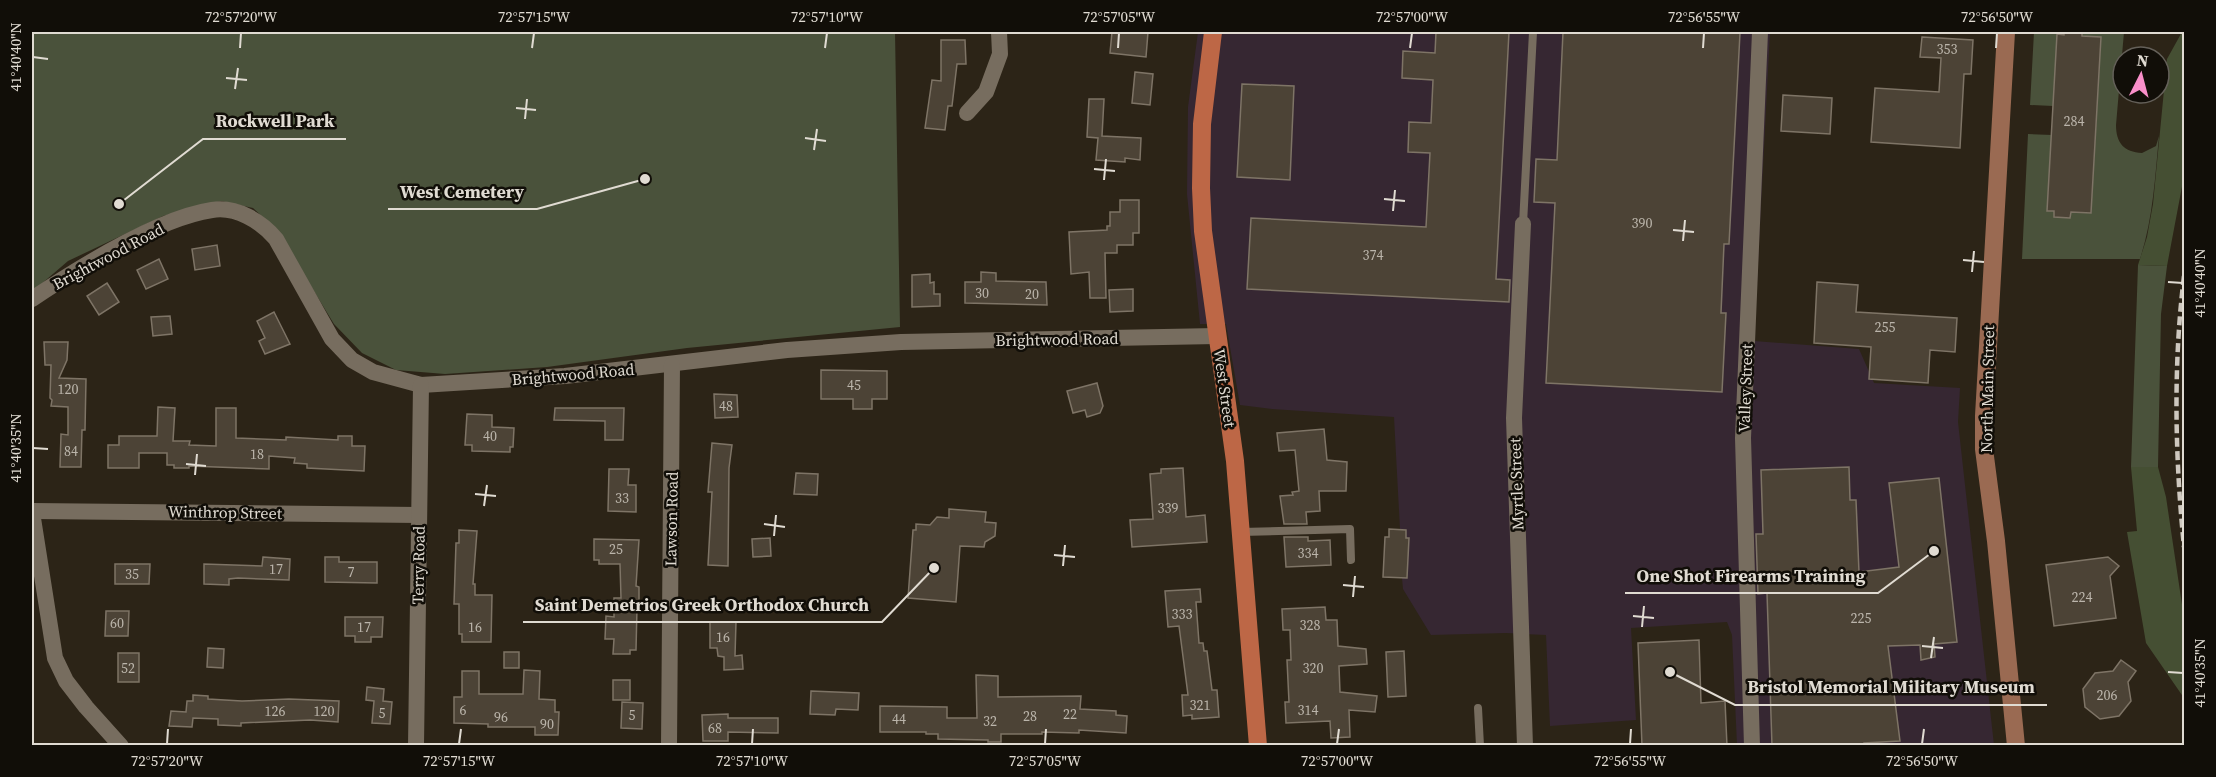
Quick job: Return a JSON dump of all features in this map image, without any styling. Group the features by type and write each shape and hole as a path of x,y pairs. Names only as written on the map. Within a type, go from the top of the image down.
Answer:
{"main road":[{"name":"West Street","path":"1213,32 1202,124 1203,231 1235,461 1258,746"}],"street":[{"path":"967,113 986,92 1000,54 999,32"},
{"name":"Valley Street","path":"1752,746 1743,438 1760,32"},
{"name":"North Main Street","path":"2006,32 1984,449 1996,541 2016,746"},
{"name":"Brightwood Road","path":"32,299 81,268 144,234 176,220 213,210 227,210 240,213 266,228 276,239 332,339 352,360 373,372 421,385 566,376 787,350 901,342 1217,336"},
{"name":"Myrtle Street","path":"1523,224 1514,418 1525,746"},
{"name":"Lawson Road","path":"669,746 672,365"},
{"name":"Terry Road","path":"416,746 421,385"},
{"path":"32,512 55,658 66,681 86,707 122,746"},
{"name":"Winthrop Street","path":"32,512 419,515"}],"lane":[{"path":"1523,224 1533,32"},
{"path":"1240,532 1350,529 1351,560"},
{"path":"1478,708 1480,746"}],"shaded area":[{"path":"1198,32 1770,32 1754,341 1859,349 1874,383 1960,388 1958,422 1994,745 1737,745 1732,635 1727,622 1631,628 1636,720 1550,726 1546,635 1506,633 1431,635 1403,589 1402,578 1409,538 1406,538 1406,530 1400,529 1394,417 1240,405 1226,324 1200,324 1187,194 1188,107"}],"green space":[{"path":"32,32 895,32 900,327 687,348 547,367 445,374 396,370 362,353 334,324 276,229 253,208 221,201 163,216 68,261 32,292"},
{"path":"2034,32 2064,32 2064,35 2058,34 2053,106 2030,105"},
{"path":"2082,32 2124,32 2123,45 2111,45 2111,105 2118,105 2116,125 2119,142 2130,151 2142,153 2156,146 2159,136 2153,198 2140,259 2022,259 2028,134 2052,135 2047,211 2054,211 2054,217 2070,218 2071,212 2091,213 2101,37 2082,36"},
{"path":"2184,32 2184,176 2167,266 2138,265 2147,237 2153,204 2163,105 2171,105 2171,52"},
{"path":"2138,265 2167,266 2161,314 2158,467 2131,467"},
{"path":"2131,467 2158,467 2166,497 2184,618 2184,698 2146,643 2127,532 2137,531"}],"building":[{"path":"1112,32 1148,32 1146,57 1110,53"},
{"path":"1436,32 1509,32 1496,279 1510,280 1509,302 1247,289 1251,218 1426,227 1430,153 1408,152 1409,122 1431,123 1433,80 1402,78 1403,51 1435,53"},
{"path":"1563,32 1740,33 1729,244 1724,244 1721,313 1726,313 1722,392 1546,383 1555,203 1534,202 1536,159 1557,160"},
{"path":"2064,32 2082,32 2082,36 2101,37 2091,213 2071,212 2070,218 2054,217 2054,211 2047,211 2057,34 2064,35"},
{"path":"1922,37 1973,40 1971,74 1964,74 1960,148 1871,142 1875,88 1939,92 1941,58 1920,57"},
{"path":"941,40 965,40 966,64 957,64 952,106 948,106 945,130 925,128 932,80 941,81"},
{"path":"1135,72 1153,74 1150,105 1132,103"},
{"path":"1242,84 1294,86 1290,180 1237,177"},
{"path":"1783,95 1832,98 1830,134 1781,131"},
{"path":"1089,99 1104,99 1102,136 1141,138 1140,160 1125,158 1125,162 1096,160 1098,138 1087,137"},
{"path":"1120,200 1139,200 1139,233 1133,233 1133,245 1117,245 1117,253 1105,253 1106,298 1090,298 1089,272 1071,274 1069,232 1107,230 1107,226 1110,226 1110,212 1120,212"},
{"path":"217,245 220,266 195,270 192,249"},
{"path":"159,259 168,279 146,289 137,270"},
{"path":"981,272 996,273 996,281 1046,282 1047,305 965,303 965,282 981,282"},
{"path":"930,274 930,283 934,282 934,294 940,294 940,306 912,307 912,275"},
{"path":"1817,282 1858,285 1856,312 1957,318 1955,352 1930,350 1928,383 1869,379 1871,347 1814,343"},
{"path":"107,283 119,302 99,315 87,296"},
{"path":"1133,289 1133,311 1110,312 1109,290"},
{"path":"274,312 290,344 265,354 259,341 265,338 257,321"},
{"path":"170,316 172,334 153,336 151,317"},
{"path":"44,342 68,342 67,360 59,378 86,379 85,430 82,430 81,467 60,467 61,434 68,435 68,407 51,406 51,365 45,365"},
{"path":"821,370 887,371 887,399 872,399 872,409 853,409 853,399 821,399"},
{"path":"1097,383 1103,406 1100,413 1087,417 1085,410 1073,413 1067,391"},
{"path":"714,394 737,395 738,417 715,418"},
{"path":"158,407 175,408 173,441 190,441 189,445 216,446 216,408 236,408 236,438 286,440 286,437 338,440 338,436 352,436 352,446 365,446 364,471 307,468 307,464 294,463 295,458 269,456 269,469 189,466 189,468 174,468 174,465 167,465 167,453 139,453 139,468 108,468 108,445 119,445 119,436 157,436"},
{"path":"555,408 624,408 623,440 605,440 605,421 554,420"},
{"path":"467,414 492,415 492,427 514,428 513,447 510,447 510,452 472,451 472,445 465,445"},
{"path":"1324,429 1327,460 1347,462 1346,491 1319,491 1320,511 1306,512 1307,524 1284,524 1280,496 1293,495 1292,492 1299,491 1295,450 1279,451 1277,433"},
{"path":"712,443 732,445 729,468 728,566 708,565 712,492 708,492"},
{"path":"1849,467 1850,500 1856,500 1859,572 1899,567 1889,483 1939,478 1957,642 1934,644 1935,657 1921,660 1920,645 1888,646 1900,741 1864,743 1864,746 1772,746 1767,593 1758,594 1756,534 1763,534 1761,470"},
{"path":"1183,468 1186,517 1205,515 1207,542 1132,547 1130,520 1153,519 1150,474 1161,473 1161,469"},
{"path":"609,469 629,469 628,485 636,485 636,512 608,511"},
{"path":"796,473 818,474 817,495 794,494"},
{"path":"949,509 986,512 985,522 996,523 995,536 985,542 984,547 960,546 956,602 908,598 913,530 916,530 916,524 930,525 937,517 949,518"},
{"path":"1389,529 1406,530 1406,538 1409,538 1407,578 1383,577 1385,537 1389,537"},
{"path":"459,530 477,531 473,584 475,584 475,595 492,595 491,642 462,642 462,634 459,634 459,604 454,604 456,543 459,543"},
{"path":"1284,537 1308,537 1308,541 1330,540 1331,565 1286,567"},
{"path":"770,538 771,556 753,557 752,539"},
{"path":"594,539 639,540 636,586 639,587 639,608 637,608 636,650 630,650 630,654 613,654 614,639 605,639 606,616 614,617 614,598 621,598 620,564 599,564 599,560 594,560"},
{"path":"263,557 290,559 289,580 238,578 229,579 229,585 204,584 204,564 262,566"},
{"path":"325,557 339,557 339,562 377,562 377,583 325,582"},
{"path":"2108,557 2119,566 2110,576 2116,618 2054,626 2046,565"},
{"path":"115,564 150,564 149,584 115,584"},
{"path":"1200,589 1201,602 1196,602 1199,643 1203,643 1204,651 1207,651 1212,690 1217,690 1219,717 1192,719 1192,715 1183,716 1182,695 1188,695 1179,626 1168,627 1165,591"},
{"path":"1325,607 1326,620 1337,620 1338,646 1366,649 1367,664 1339,666 1340,692 1377,696 1375,712 1349,710 1350,737 1331,738 1330,721 1286,723 1285,702 1289,702 1287,660 1291,660 1290,630 1283,630 1282,609"},
{"path":"106,611 129,611 128,636 105,636"},
{"path":"345,617 383,617 382,637 371,637 371,642 355,642 355,636 345,636"},
{"path":"710,622 736,622 735,656 742,655 743,669 724,670 724,657 718,656 717,648 710,648"},
{"path":"1699,640 1701,703 1725,701 1727,746 1642,746 1638,643"},
{"path":"208,648 224,649 223,668 207,667"},
{"path":"1404,651 1406,696 1388,697 1386,652"},
{"path":"504,652 519,652 519,668 504,668"},
{"path":"118,653 139,653 139,682 118,682"},
{"path":"2121,660 2136,671 2128,682 2131,701 2119,716 2100,719 2085,707 2083,689 2095,673 2113,671"},
{"path":"524,670 540,671 539,699 555,700 555,712 559,712 558,735 535,735 535,727 488,727 488,724 454,723 454,697 462,697 462,671 479,671 479,694 523,694"},
{"path":"976,675 998,676 998,697 1081,696 1080,709 1116,711 1116,715 1127,716 1126,733 1079,730 1079,733 1001,734 1001,742 988,742 988,740 938,739 938,734 926,734 926,732 880,732 880,706 947,707 947,718 977,718"},
{"path":"613,680 630,680 630,700 613,700"},
{"path":"367,687 384,689 383,701 392,702 390,724 372,723 374,701 366,700"},
{"path":"811,691 859,693 858,710 836,709 835,715 810,714"},
{"path":"193,695 208,696 208,699 242,701 289,699 339,701 338,722 310,720 241,723 241,726 218,725 218,719 193,718 192,727 169,726 171,711 186,712 187,701 193,701"},
{"path":"622,702 643,703 642,729 621,728"},
{"path":"728,714 728,718 778,718 778,733 728,732 728,741 703,741 702,715"}],"railway":[{"path":"2184,276 2180,310 2176,412 2184,547"}],"place":[{"name":"West Cemetery","path":"645,179"},
{"name":"Rockwell Park","path":"119,204"},
{"name":"One Shot Firearms Training","path":"1934,551"},
{"name":"Saint Demetrios Greek Orthodox Church","path":"934,568"},
{"name":"Bristol Memorial Military Museum","path":"1670,672"}]}
